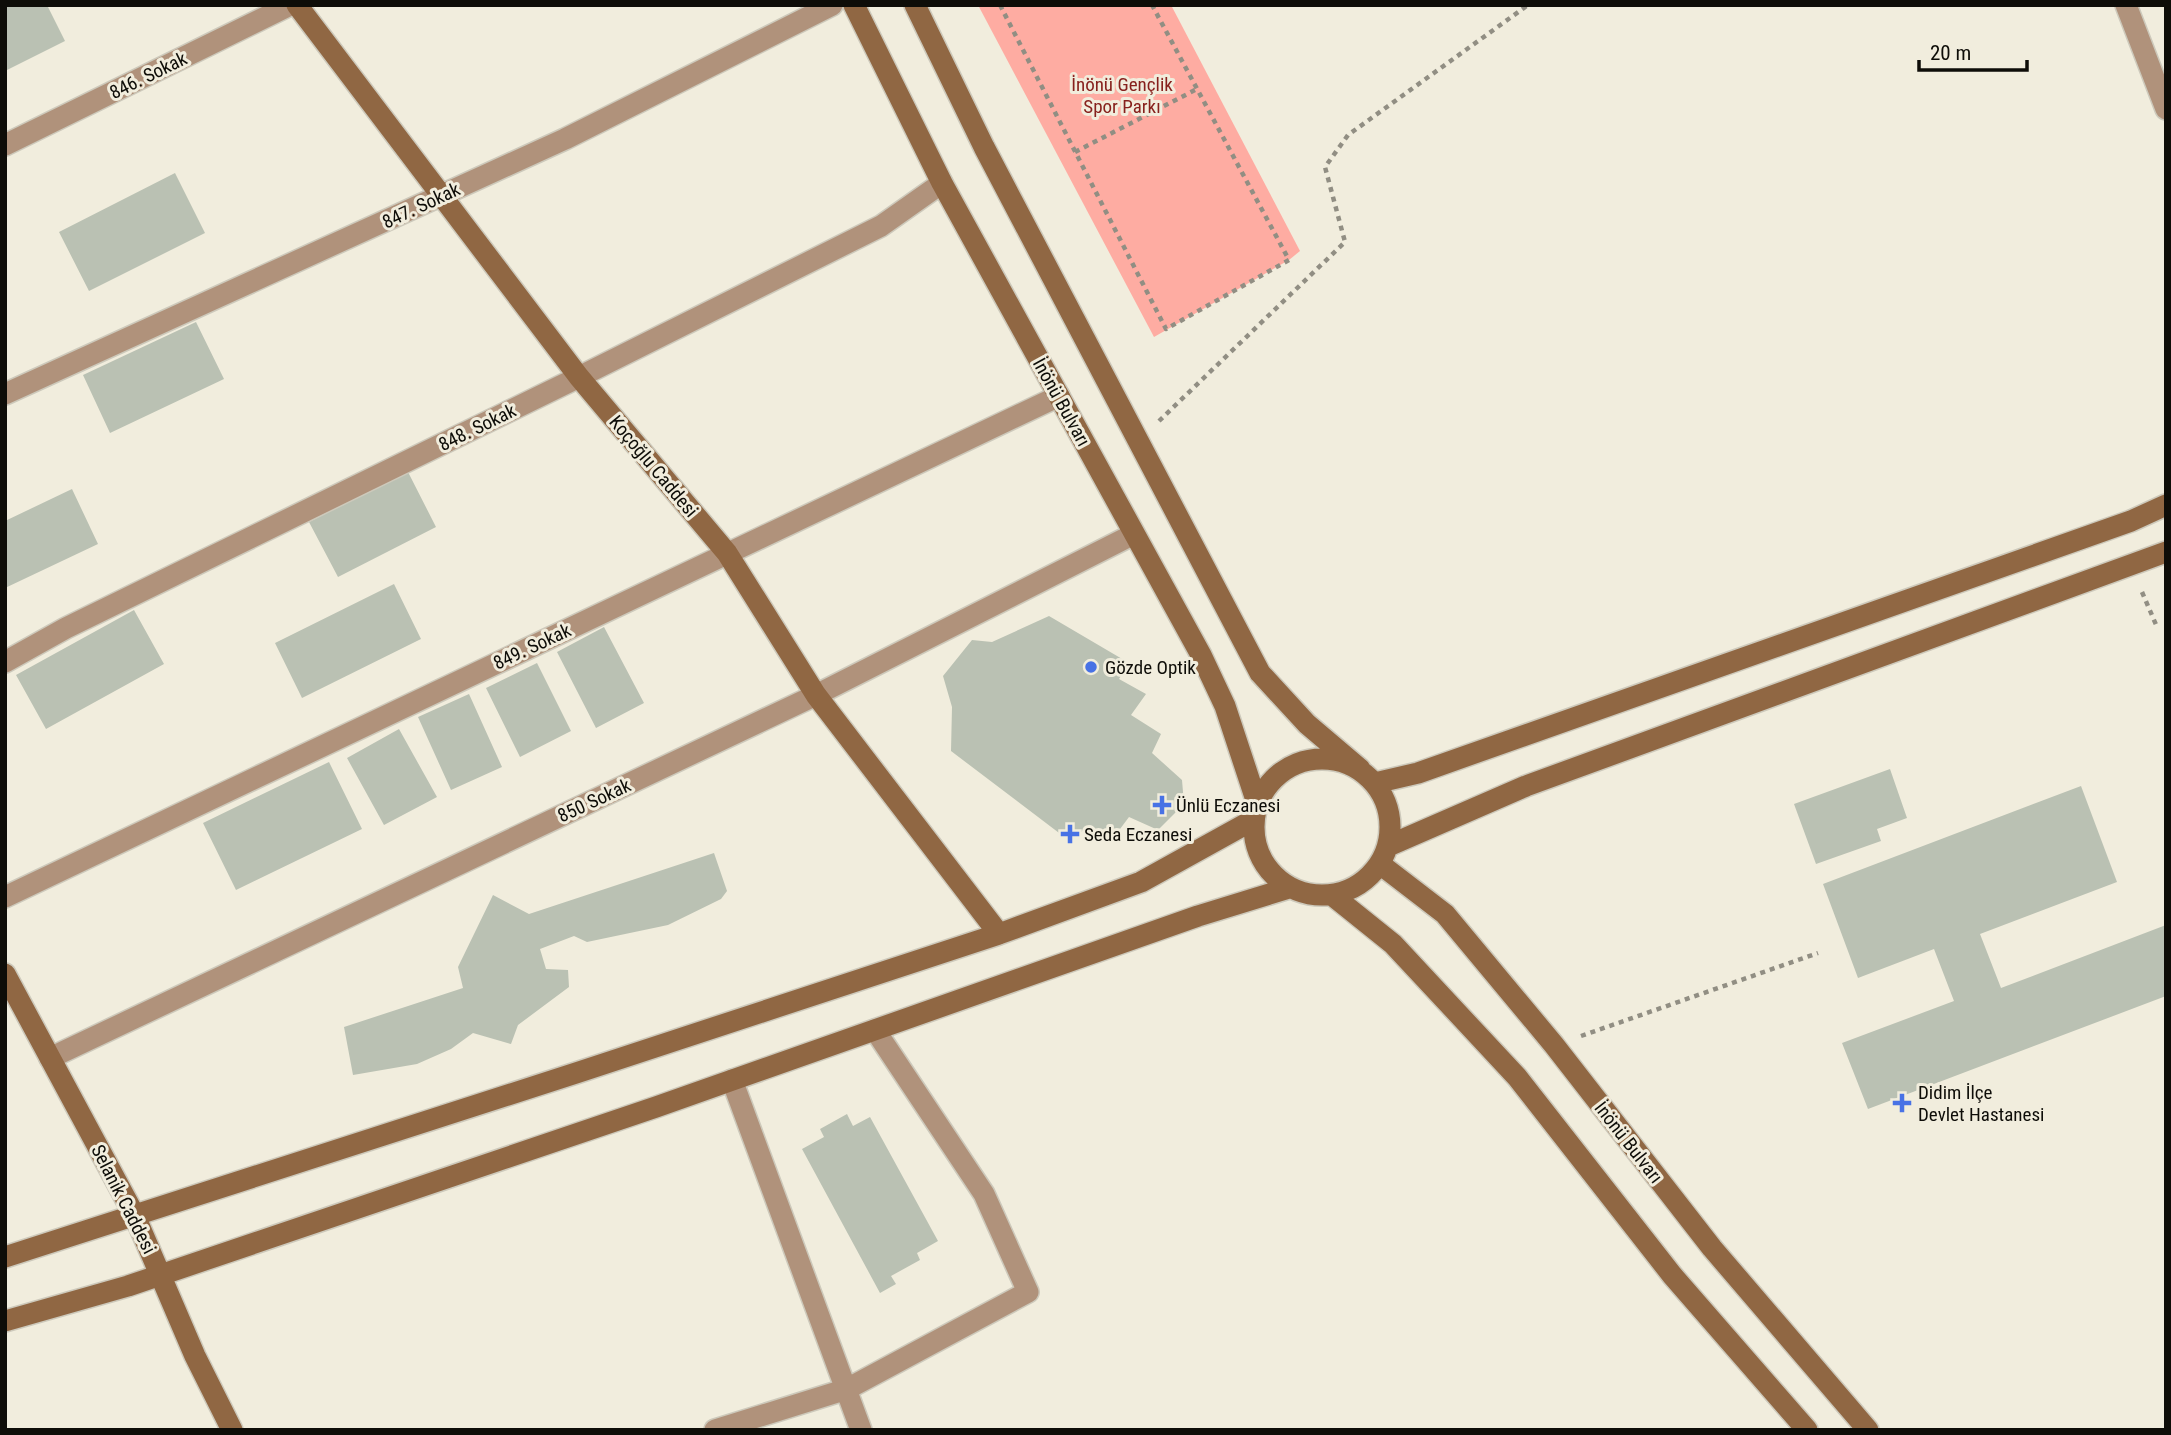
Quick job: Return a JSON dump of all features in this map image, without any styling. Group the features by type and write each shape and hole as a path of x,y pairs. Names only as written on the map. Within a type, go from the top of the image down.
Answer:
{"main road":[{"name":"Koçoğlu Caddesi","path":"297,5 579,377 727,553 816,695 999,934"},
{"name":"İnönü Bulvarı","path":"854,5 942,183 1201,655 1225,706 1255,811"},
{"path":"915,5 984,147 1260,673 1307,724 1368,776 1387,802 1391,824 1384,855 1368,878 1351,890 1332,895 1310,895 1289,888 1273,876 1261,859 1254,840 1255,811 1266,787 1280,772 1299,762 1320,758 1341,761 1368,776 1418,773 2131,521 2166,505"},
{"path":"1384,855 1526,786 2166,552"},
{"path":"5,1257 999,934 1141,882 1255,811"},
{"name":"İnönü Bulvarı","path":"1384,855 1445,914 1554,1045 1712,1248 1868,1430"},
{"path":"5,1321 161,1275 732,1080 1198,916 1289,888"},
{"path":"1332,895 1393,944 1517,1077 1672,1275 1807,1430"},
{"name":"Selanik Caddesi","path":"5,974 135,1216 195,1356 232,1430"}],"street":[{"name":"846. Sokak","path":"5,145 290,5"},
{"name":"847. Sokak","path":"5,394 565,139 832,5"},
{"path":"2126,5 2166,109"},
{"name":"848. Sokak","path":"5,662 65,628 881,226 942,183"},
{"name":"849. Sokak","path":"5,897 1059,396"},
{"name":"850 Sokak","path":"50,1058 816,695 1134,534"},
{"path":"715,1430 847,1389 1028,1292 984,1194 875,1030"},
{"path":"732,1080 861,1430"}],"path":[{"path":"1000,5 1166,329 1289,260 1152,5"},
{"path":"1138,441 1345,242 1325,167 1348,135 1528,5"},
{"path":"1075,152 1197,89"},
{"path":"2130,565 2157,627"},
{"path":"1554,1045 1818,953"}],"green space":[{"name":"İnönü Gençlik Spor Parkı","path":"978,5 1171,5 1300,251 1289,260 1154,337"}],"building":[{"path":"5,5 47,5 65,41 5,71"},
{"path":"175,173 205,233 89,291 59,232"},
{"path":"196,322 224,379 110,433 83,375"},
{"path":"408,472 436,527 338,577 309,522"},
{"path":"72,489 98,544 5,588 5,521"},
{"path":"394,584 421,639 302,698 275,643"},
{"path":"134,610 164,664 46,729 16,675"},
{"path":"1049,616 1129,663 1119,679 1146,694 1131,715 1161,734 1152,753 1182,780 1184,804 1158,830 1129,817 1114,837 1091,827 1067,839 951,751 952,707 943,676 972,640 992,642"},
{"path":"604,627 644,703 596,728 557,652"},
{"path":"537,663 571,731 520,757 486,688"},
{"path":"469,694 502,767 451,790 418,717"},
{"path":"399,729 437,797 384,825 347,758"},
{"path":"329,762 362,829 236,890 203,823"},
{"path":"1890,769 1907,818 1877,829 1881,841 1816,864 1794,804"},
{"path":"2081,786 2117,882 1980,934 2001,988 2166,925 2166,996 1868,1109 1842,1043 1954,1001 1934,949 1858,978 1823,884"},
{"path":"714,853 727,891 721,899 668,925 587,942 574,936 540,949 546,969 568,970 569,987 518,1025 511,1044 473,1033 451,1049 417,1064 353,1075 344,1027 463,988 458,967 493,895 529,914"},
{"path":"847,1114 853,1126 870,1117 938,1241 917,1253 920,1260 891,1276 896,1284 880,1293 802,1149 824,1137 820,1129"}],"place":[{"name":"Gözde Optik","path":"1091,667"},
{"name":"Ünlü Eczanesi","path":"1162,805"},
{"name":"Seda Eczanesi","path":"1070,834"},
{"name":"Didim İlçe Devlet Hastanesi","path":"1902,1103"}]}
